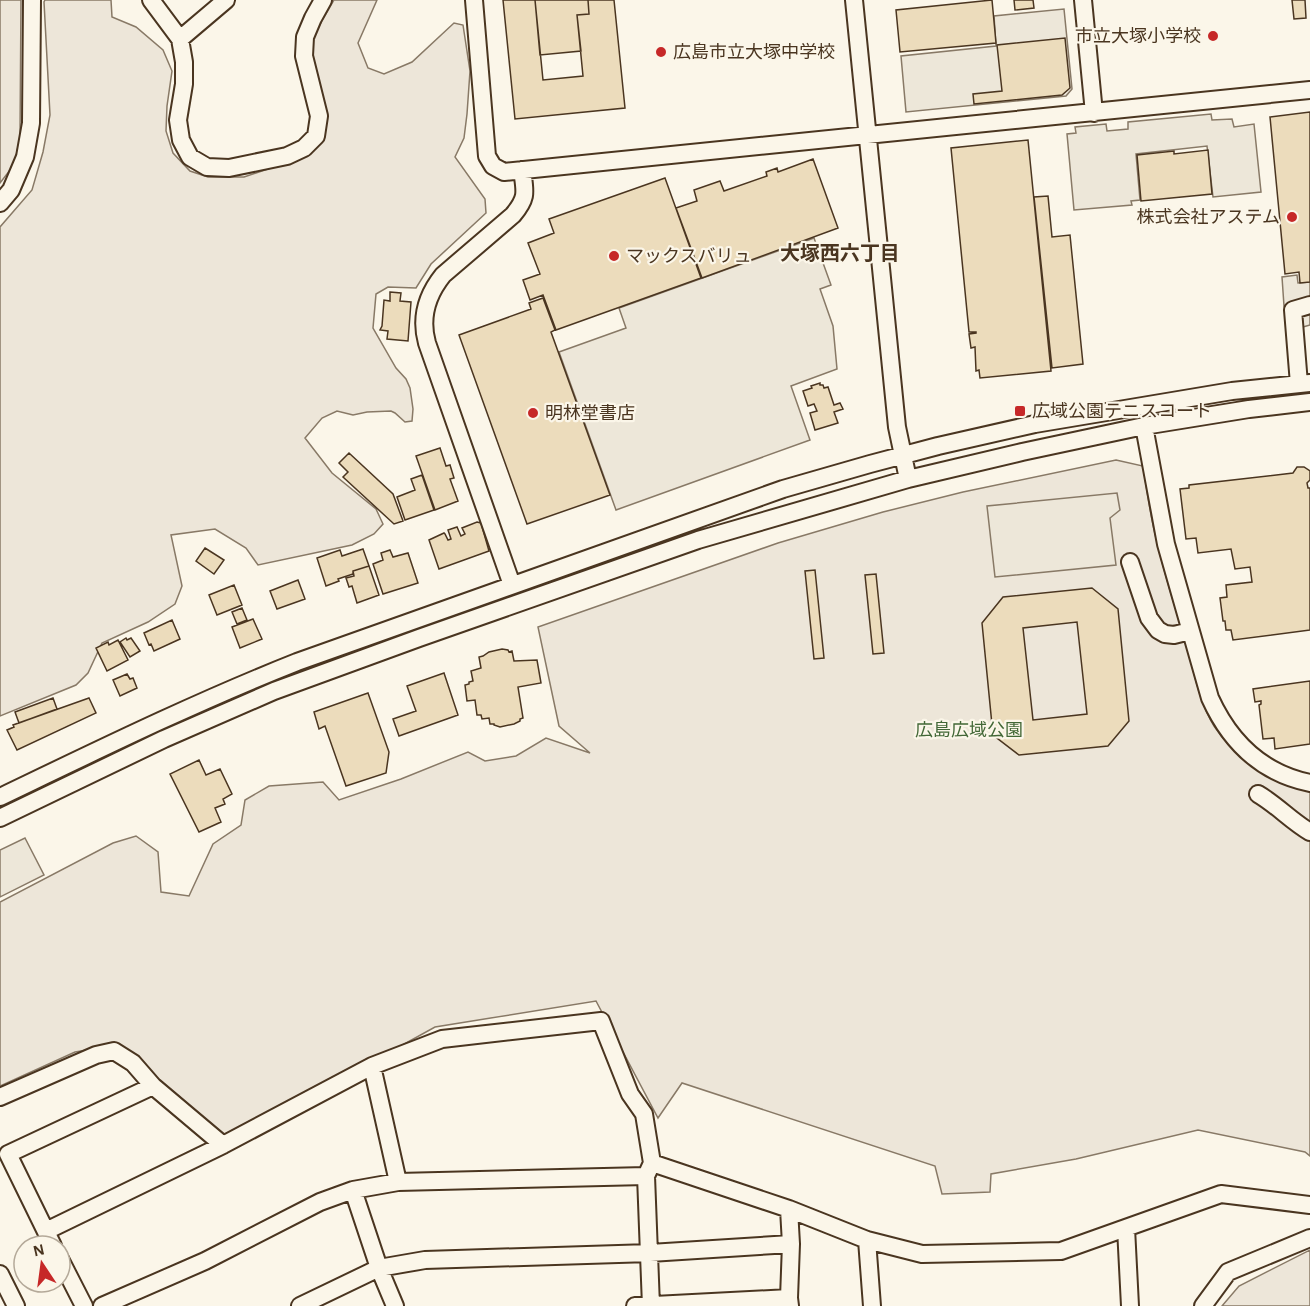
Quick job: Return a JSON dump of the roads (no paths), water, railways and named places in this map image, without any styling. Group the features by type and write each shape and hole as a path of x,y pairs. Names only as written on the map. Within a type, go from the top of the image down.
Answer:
{"street":[{"path":"0,203 12,190 25,157 31,123 32,0"},
{"path":"151,0 180,39 184,62 184,84 178,120 181,140 189,158 207,167 229,168 287,156 304,148 316,136 319,116 304,56 304,37 323,0"},
{"path":"180,39 226,0"},
{"path":"474,0 487,156 493,166 504,172 1310,90"},
{"path":"854,0 897,427 908,479"},
{"path":"1083,0 1094,113"},
{"path":"512,585 427,343 424,320 426,307 435,284 522,204 525,192 522,171"},
{"path":"0,797 166,717 258,677 783,489 903,455 1035,424 1232,391 1305,383 1293,310 1310,305"},
{"path":"0,818 195,725 274,691 698,540 908,479 1022,452 1144,426 1249,409 1310,402"},
{"path":"1144,426 1166,543 1210,698 1226,729 1235,741 1256,760 1284,775 1310,783"},
{"path":"1130,562 1149,618 1158,630 1174,635 1190,631"},
{"path":"1258,794 1310,832"},
{"path":"46,1231 223,1145 372,1066 442,1039 601,1021 630,1094 644,1114 649,1169 650,1253 646,1306 789,1302 791,1244 789,1209"},
{"path":"0,1097 96,1055 114,1051 133,1063 153,1086 223,1145"},
{"path":"372,1066 398,1182"},
{"path":"47,1234 8,1154 153,1086"},
{"path":"102,1306 205,1261 320,1202 353,1190 398,1182 649,1169 789,1209 867,1240 922,1254 1061,1251 1221,1194 1310,1205"},
{"path":"353,1190 379,1268 395,1306"},
{"path":"1126,1228 1130,1306"},
{"path":"1203,1306 1228,1272 1310,1238"},
{"path":"867,1240 872,1306"},
{"path":"300,1306 379,1268 425,1260 650,1253 791,1244"},
{"path":"0,1274 15,1306"},
{"path":"72,1282 84,1306"}],"place":[{"name":"市立大塚小学校","path":"1213,36"},
{"name":"広島市立大塚中学校","path":"661,52"},
{"name":"株式会社アステム","path":"1292,217"},
{"name":"マックスバリュ","path":"614,256"},
{"name":"広域公園テニスコート","path":"1020,411"},
{"name":"明林堂書店","path":"533,413"}],"district":[{"name":"大塚西六丁目","path":"840,253"}],"park label":[{"name":"広島広域公園","path":"969,730"}]}
